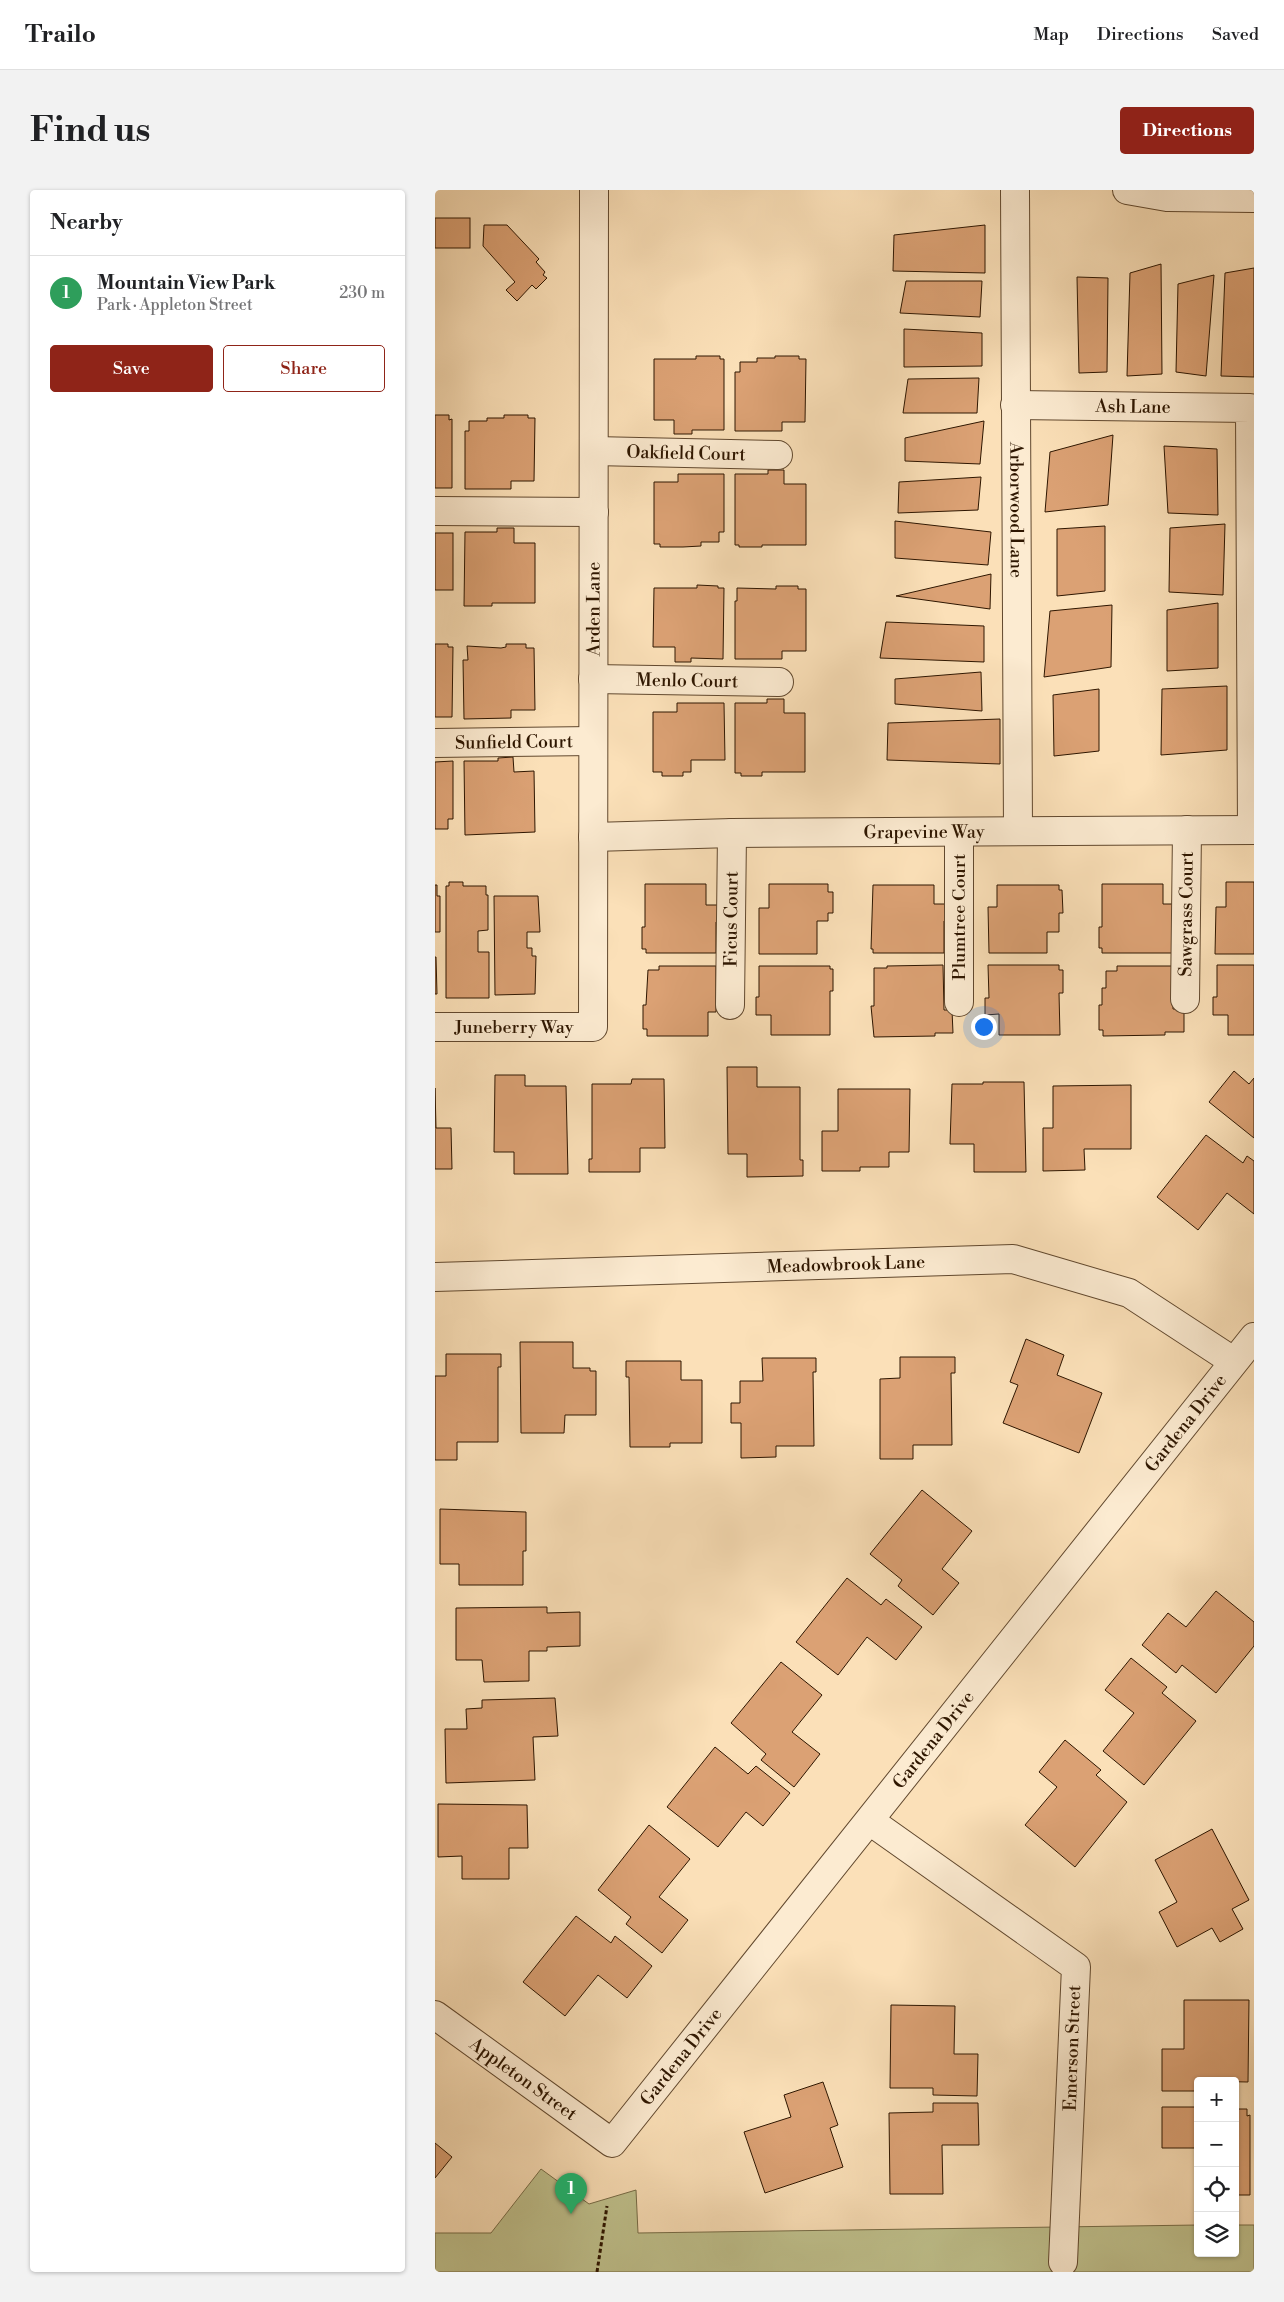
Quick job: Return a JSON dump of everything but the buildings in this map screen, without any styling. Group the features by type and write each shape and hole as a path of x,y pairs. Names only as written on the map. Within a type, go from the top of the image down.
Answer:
{"street":[{"name":"Arden Lane","path":"593,1027 594,190"},
{"name":"Arborwood Lane","path":"1015,190 1018,831"},
{"path":"1127,190 1167,197 1254,198"},
{"name":"Ash Lane","path":"1015,406 1250,408 1253,830"},
{"name":"Oakfield Court","path":"594,452 778,455"},
{"path":"435,511 594,512"},
{"name":"Menlo Court","path":"593,679 779,682"},
{"name":"Sunfield Court","path":"435,744 593,741"},
{"name":"Sawgrass Court","path":"1185,999 1187,830"},
{"name":"Grapevine Way","path":"593,836 732,833 1253,830"},
{"name":"Plumtree Court","path":"959,832 959,1002"},
{"name":"Ficus Court","path":"730,1005 732,833"},
{"name":"Juneberry Way","path":"435,1026 593,1027"},
{"name":"Meadowbrook Lane","path":"435,1277 1013,1259 1129,1293 1233,1361"},
{"name":"Gardena Drive","path":"612,2143 1254,1337"},
{"name":"Emerson Street","path":"870,1820 1076,1968 1063,2262"},
{"name":"Appleton Street","path":"435,2015 612,2143"}],"path":[{"path":"595,2271 607,2206"}],"green space":[{"path":"541,2169 589,2204 636,2190 638,2233 1194,2225 1194,2257 1239,2257 1239,2225 1254,2225 1254,2272 435,2272 435,2233 491,2233"}],"place":[{"name":"Mountain View Park","path":"571,2214"}]}
